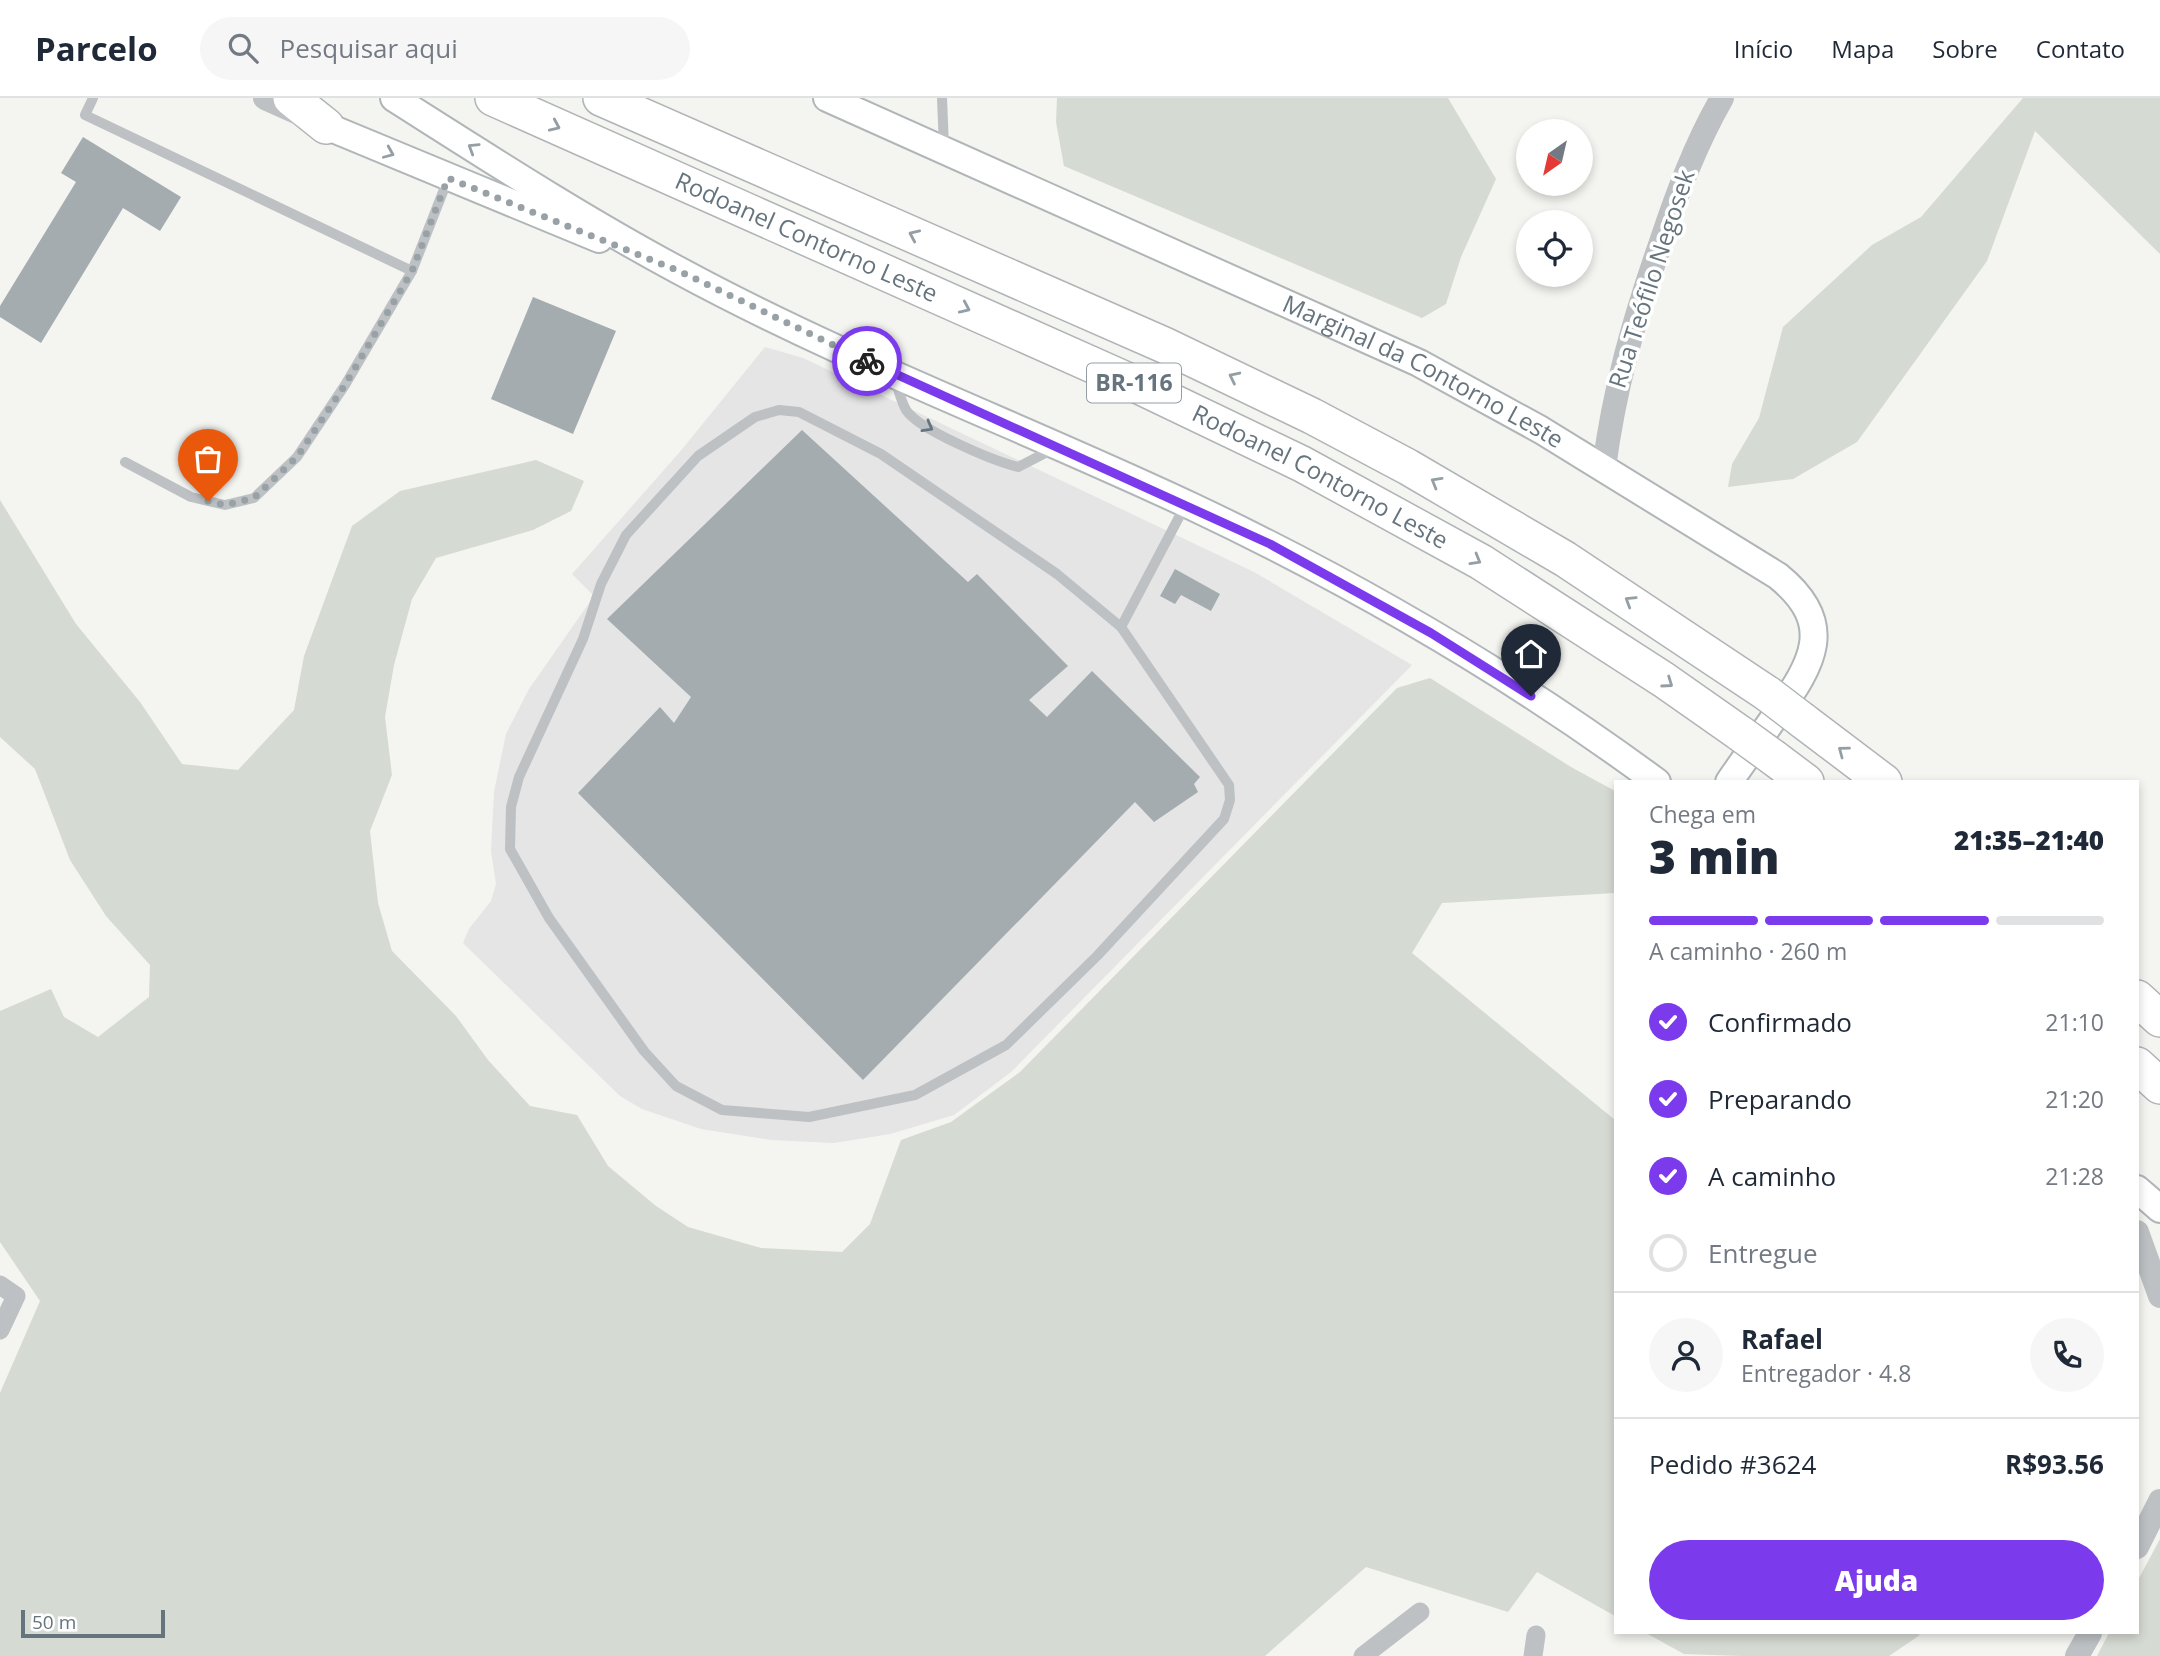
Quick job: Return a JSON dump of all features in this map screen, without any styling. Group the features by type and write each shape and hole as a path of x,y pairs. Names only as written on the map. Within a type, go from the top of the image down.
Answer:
{"highway":[{"path":"291,98 326,126"},
{"name":"Rodoanel Contorno Leste","path":"493,98 1133,383 1302,464 1492,569 1653,673 1803,780"},
{"name":"Rodoanel Contorno Leste","path":"601,98 1164,345 1312,416 1419,473 1565,559 1768,694 1881,780"},
{"path":"2139,1000 2160,1019"},
{"path":"2139,1067 2160,1086"}],"main road":[{"path":"304,98 326,126 679,271 892,372 1186,504 1308,564 1431,633 1568,720 1654,780"},
{"path":"394,98 679,271"},
{"name":"Marginal da Contorno Leste","path":"827,98 1358,334 1483,397 1778,576 1804,600 1811,615 1815,632 1807,667 1730,780"},
{"path":"2139,1191 2160,1209"}],"street":[{"path":"265,98 326,126"},
{"name":"Rua Teófilo Negosek","path":"1604,468 1612,410 1635,318 1684,172 1722,98"},
{"path":"2139,1237 2160,1295"},
{"path":"0,1330 8,1290"},
{"path":"2139,1543 2160,1501"},
{"path":"1363,1656 1420,1612"},
{"path":"2077,1656 2089,1634"},
{"path":"1532,1656 1536,1635"}],"lane":[{"path":"93,98 85,115 412,271"},
{"path":"942,98 945,150"},
{"path":"125,462 191,497 225,505 254,498 297,457 345,385 412,271 448,178"},
{"path":"892,372 906,411 920,424 995,461 1018,467 1038,459 1057,446"},
{"path":"779,411 799,412 881,454 1057,574 1121,627 1229,785 1230,800 1224,819 1097,956 1006,1045 915,1095 809,1117 722,1110 676,1086 644,1051 548,918 510,849 511,807 519,777 583,639 601,584 626,535 698,457 755,417 779,411"},
{"path":"1121,627 1186,504"}],"shaded area":[{"path":"1057,98 1448,98 1496,179 1461,257 1446,304 1422,318 1064,166 1056,122"},
{"path":"2023,98 2160,98 2160,254 2035,131 1987,261 1857,442 1793,479 1728,487 1732,464 1759,418 1783,327 1872,245 1921,217"},
{"path":"765,347 803,358 1254,572 1412,665 1011,1072 954,1115 890,1134 834,1143 772,1140 701,1129 642,1109 620,1096 463,943 469,929 491,901 496,884 491,851 494,792 506,734 529,689 594,596 572,574 679,453"},
{"path":"536,460 584,481 571,511 533,530 436,558 412,599 394,665 385,717 392,775 370,831 378,903 392,951 456,1016 488,1060 530,1106 577,1115 608,1166 656,1206 688,1227 761,1248 842,1252 870,1224 901,1140 951,1122 1020,1072 1397,688 1430,678 1571,767 1614,790 1614,893 1442,903 1412,953 1614,1119 1614,1615 1537,1572 1508,1612 1366,1567 1265,1656 0,1656 0,1393 40,1301 0,1242 0,1011 51,989 64,1017 98,1037 149,997 150,965 106,916 70,860 35,769 0,737 0,500 76,624 140,702 182,764 238,770 294,710 304,656 352,526 400,491"},
{"path":"2160,1539 2160,1656 2097,1656 2108,1634 2139,1634 2139,1578"},
{"path":"1648,1634 1920,1635 1889,1656 1684,1654"}],"building":[{"path":"83,137 181,197 160,231 123,208 41,343 0,317 0,306 76,182 61,173"},
{"path":"533,297 616,331 573,434 491,399"},
{"path":"802,430 968,582 977,574 1068,666 1029,700 1047,717 1092,671 1200,777 1194,784 1198,792 1154,822 1135,802 863,1080 578,793 660,707 674,723 691,697 607,619"},
{"path":"1175,569 1220,594 1211,611 1181,595 1175,604 1160,596"}],"way so far":[{"path":"208,501 225,505 254,498 297,457 345,385 412,271 448,178 679,271 867,361"}],"route":[{"path":"867,361 1270,544 1431,633 1531,696"}]}
